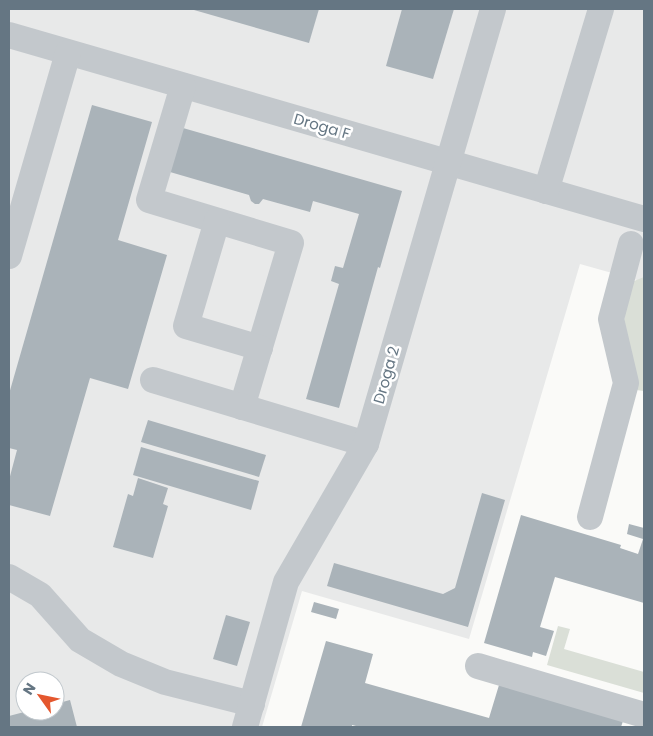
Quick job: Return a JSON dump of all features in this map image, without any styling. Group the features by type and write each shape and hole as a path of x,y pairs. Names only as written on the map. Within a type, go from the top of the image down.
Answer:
{"lane":[{"name":"Droga 2","path":"248,716 286,582 366,444 493,9"},
{"path":"546,191 601,9"},
{"name":"Droga F","path":"9,35 639,218 638,246 610,319 626,383 590,517"},
{"path":"9,256 68,53"},
{"path":"183,86 149,200 291,243 242,407"},
{"path":"217,221 186,326 260,348"},
{"path":"153,380 366,444"},
{"path":"9,577 40,595 80,640 121,664 248,716"},
{"path":"478,666 644,715"}],"shaded area":[{"path":"9,9 644,9 644,282 580,264 469,639 302,591 262,727 9,727"},
{"path":"644,277 644,391 636,390 622,334 629,283"},
{"path":"558,626 570,629 564,649 644,672 644,693 547,665"}],"building":[{"path":"195,9 319,9 309,43"},
{"path":"402,9 454,9 433,79 386,66"},
{"path":"92,105 152,122 118,240 167,255 128,389 90,378 50,516 9,505 9,480 17,450 9,448 9,394"},
{"path":"183,128 402,191 380,268 378,267 339,408 306,399 339,284 331,281 335,266 343,268 359,214 313,201 310,212 263,199 259,204 255,204 251,201 249,195 170,172"},
{"path":"148,420 266,455 259,477 141,442"},
{"path":"141,447 259,481 251,510 133,475"},
{"path":"138,478 168,488 163,504 168,506 153,558 113,547 128,494 133,496"},
{"path":"482,493 505,500 468,627 327,586 334,563 443,594 455,588"},
{"path":"521,515 621,545 620,548 638,554 643,539 627,534 629,524 644,528 644,603 555,577 540,627 554,631 546,656 533,652 532,657 484,643"},
{"path":"314,602 339,609 336,619 311,612"},
{"path":"226,615 250,622 237,666 213,659"},
{"path":"326,641 373,654 365,683 489,718 499,685 623,721 621,727 360,727 352,725 352,727 301,727"},
{"path":"70,700 77,727 9,727 9,716 15,714 15,721 65,721 65,701"}]}
